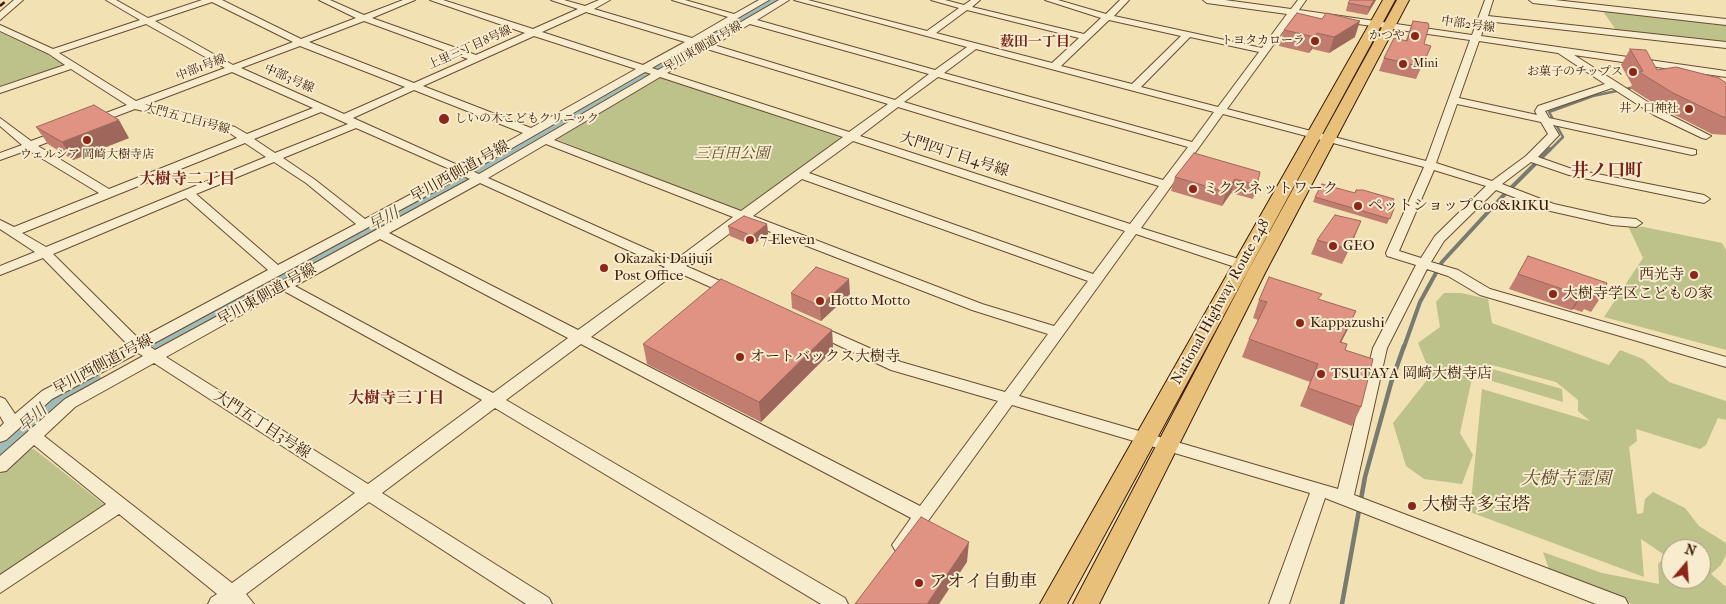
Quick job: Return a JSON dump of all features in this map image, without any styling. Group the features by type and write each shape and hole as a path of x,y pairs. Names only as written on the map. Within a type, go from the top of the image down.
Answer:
{"highway":[{"name":"National Highway Route 248","path":"1382,25 1389,0"},
{"name":"National Highway Route 248","path":"1086,604 1169,446 1322,137 1382,25 1403,0"},
{"name":"National Highway Route 248","path":"1053,604 1146,439 1240,264 1322,137"}],"street":[{"path":"0,17 19,0"},
{"name":"中部3号線","path":"110,0 234,68 746,298"},
{"path":"52,52 210,0"},
{"path":"216,0 302,43 531,132"},
{"path":"323,0 364,18 475,58"},
{"name":"中部1号線","path":"0,157 411,0"},
{"path":"434,0 644,69"},
{"path":"556,0 692,41"},
{"name":"上里三丁目8号線","path":"344,118 606,0"},
{"path":"676,0 736,17"},
{"name":"早川西側道1号線","path":"0,436 47,395 138,346 280,278 364,224 462,171 765,0"},
{"name":"早川東側道1号線","path":"0,466 70,403 155,356 280,278 380,233 479,179 785,0"},
{"path":"798,0 1430,165 1494,185 1550,207 1612,222 1636,222"},
{"path":"935,0 1086,37"},
{"path":"929,34 976,0"},
{"path":"1049,0 1108,17 1264,51"},
{"path":"1054,67 1125,0"},
{"name":"中部2号線","path":"1207,0 1726,74"},
{"path":"890,559 1302,0"},
{"path":"1489,0 1430,165 1392,253 1452,273 1485,292 1726,362"},
{"path":"1533,0 1726,22"},
{"path":"1598,7 1604,16"},
{"path":"1483,18 1612,28 1726,45"},
{"path":"749,21 1195,146"},
{"name":"大門五丁目1号線","path":"0,28 52,52 136,106 231,129 310,181 364,224"},
{"path":"1134,88 1188,34"},
{"path":"706,46 1167,185"},
{"path":"33,436 119,505 231,601 369,494 579,336 974,46"},
{"path":"1561,51 1658,113 1706,136"},
{"path":"0,90 73,65"},
{"name":"大門四丁目4号線","path":"644,69 1240,264"},
{"path":"1713,73 1722,86"},
{"path":"1344,498 1380,348 1398,308 1439,239 1494,185 1530,158 1554,135 1540,111 1546,106 1613,85"},
{"path":"1454,100 1564,126 1692,152"},
{"path":"13,232 322,108"},
{"path":"0,121 30,146 108,194"},
{"path":"0,271 356,124"},
{"path":"545,140 976,307 1059,332"},
{"path":"1530,158 1569,172 1704,199"},
{"path":"800,174 1097,280"},
{"path":"188,194 280,278 494,400 838,604"},
{"path":"0,224 44,252 138,346"},
{"path":"380,233 922,515"},
{"path":"807,326 896,366 1320,489 1618,604"},
{"name":"大門五丁目3号線","path":"138,346 542,604"},
{"path":"0,403 13,424"},
{"path":"1279,604 1320,489"},
{"path":"0,584 119,505"}],"green space":[{"path":"1602,10 1726,23 1726,43 1616,30"},
{"path":"0,32 48,55 65,65 0,86"},
{"name":"三百田公園","path":"660,77 839,137 840,139 745,210 740,211 556,139 555,137"},
{"path":"1628,226 1644,227 1722,243 1726,250 1726,350 1604,317 1643,258"},
{"name":"大樹寺霊園","path":"1444,293 1461,293 1488,299 1492,323 1609,365 1620,350 1643,359 1669,382 1726,401 1726,420 1718,418 1706,445 1700,449 1636,429 1637,441 1629,447 1637,514 1643,513 1645,499 1653,492 1685,508 1699,526 1726,543 1726,555 1721,565 1711,574 1711,539 1661,539 1661,553 1641,539 1644,577 1470,512 1482,389 1590,421 1578,411 1578,400 1556,382 1492,365 1473,374 1460,433 1473,455 1462,484 1424,479 1406,466 1393,423 1431,375 1418,343 1440,327 1436,302"},
{"path":"1492,369 1562,389 1563,402 1492,381"},
{"path":"34,449 106,506 0,581 0,474 26,450"},
{"path":"1543,552 1602,573 1659,584 1658,564 1661,561 1661,589 1711,589 1711,574 1726,587 1726,604 1632,604 1550,572"}],"building":[{"path":"1350,0 1374,0 1370,7 1348,3"},
{"path":"1297,13 1322,19 1326,13 1360,21 1334,37 1317,33 1315,37 1284,30"},
{"path":"1413,21 1428,23 1429,26 1424,44 1431,46 1422,67 1384,58 1394,38 1407,41"},
{"path":"1630,49 1646,50 1657,70 1676,67 1719,78 1726,83 1726,117 1673,93 1639,72 1643,71"},
{"path":"94,105 119,120 62,142 36,127"},
{"path":"1194,153 1260,172 1257,185 1235,179 1226,192 1175,177"},
{"name":"ペットショップCoo&RIKU","path":"1322,184 1355,193 1356,190 1363,190 1394,199 1393,202 1396,203 1390,219 1315,197"},
{"path":"1335,215 1361,221 1348,249 1317,240"},
{"path":"744,216 767,224 752,236 728,226"},
{"path":"1528,256 1607,283 1601,297 1593,294 1592,297 1580,295 1518,274"},
{"path":"816,267 849,279 820,306 791,293"},
{"path":"1269,277 1322,294 1318,299 1356,311 1340,342 1347,344 1345,350 1373,359 1361,407 1308,388 1318,364 1249,339 1267,302 1259,300"},
{"name":"オートバックス大樹寺","path":"721,279 832,330 759,402 643,344"},
{"name":"アオイ自動車","path":"921,517 969,542 927,604 855,604"}],"waterway":[{"name":"早川","path":"147,347 460,180 775,0"},
{"path":"1549,151 1563,137 1549,112 1593,96 1635,87"},
{"path":"1404,347 1420,302 1442,262 1501,198 1550,149"},
{"path":"1342,604 1365,477 1391,383 1404,346"},
{"name":"早川","path":"0,448 64,391 88,378"}],"railway":[{"path":"0,6 7,0"}],"place":[{"name":"かつや","path":"1415,36"},
{"name":"トヨタカローラ","path":"1315,41"},
{"name":"Mini","path":"1403,64"},
{"name":"お菓子のチップス","path":"1633,72"},
{"name":"井ノ口神社","path":"1689,109"},
{"name":"しいの木こどもクリニック","path":"444,119"},
{"name":"ウェルシア 岡崎大樹寺店","path":"87,140"},
{"name":"ミクスネットワーク","path":"1193,189"},
{"name":"ペットショップCoo&RIKU","path":"1358,206"},
{"name":"7-Eleven","path":"750,240"},
{"name":"GEO","path":"1333,246"},
{"name":"Okazaki Daijuji Post Office","path":"604,268"},
{"name":"西光寺","path":"1694,275"},
{"name":"大樹寺学区こどもの家","path":"1553,294"},
{"name":"Hotto Motto","path":"820,301"},
{"name":"Kappazushi","path":"1300,323"},
{"name":"オートバックス大樹寺","path":"740,357"},
{"name":"TSUTAYA 岡崎大樹寺店","path":"1321,374"},
{"name":"大樹寺多宝塔","path":"1412,506"},
{"name":"アオイ自動車","path":"919,583"}],"district":[{"name":"薮田一丁目","path":"1035,43"},
{"name":"井ノ口町","path":"1607,172"},
{"name":"大樹寺二丁目","path":"187,180"},
{"name":"大樹寺三丁目","path":"396,399"}]}
